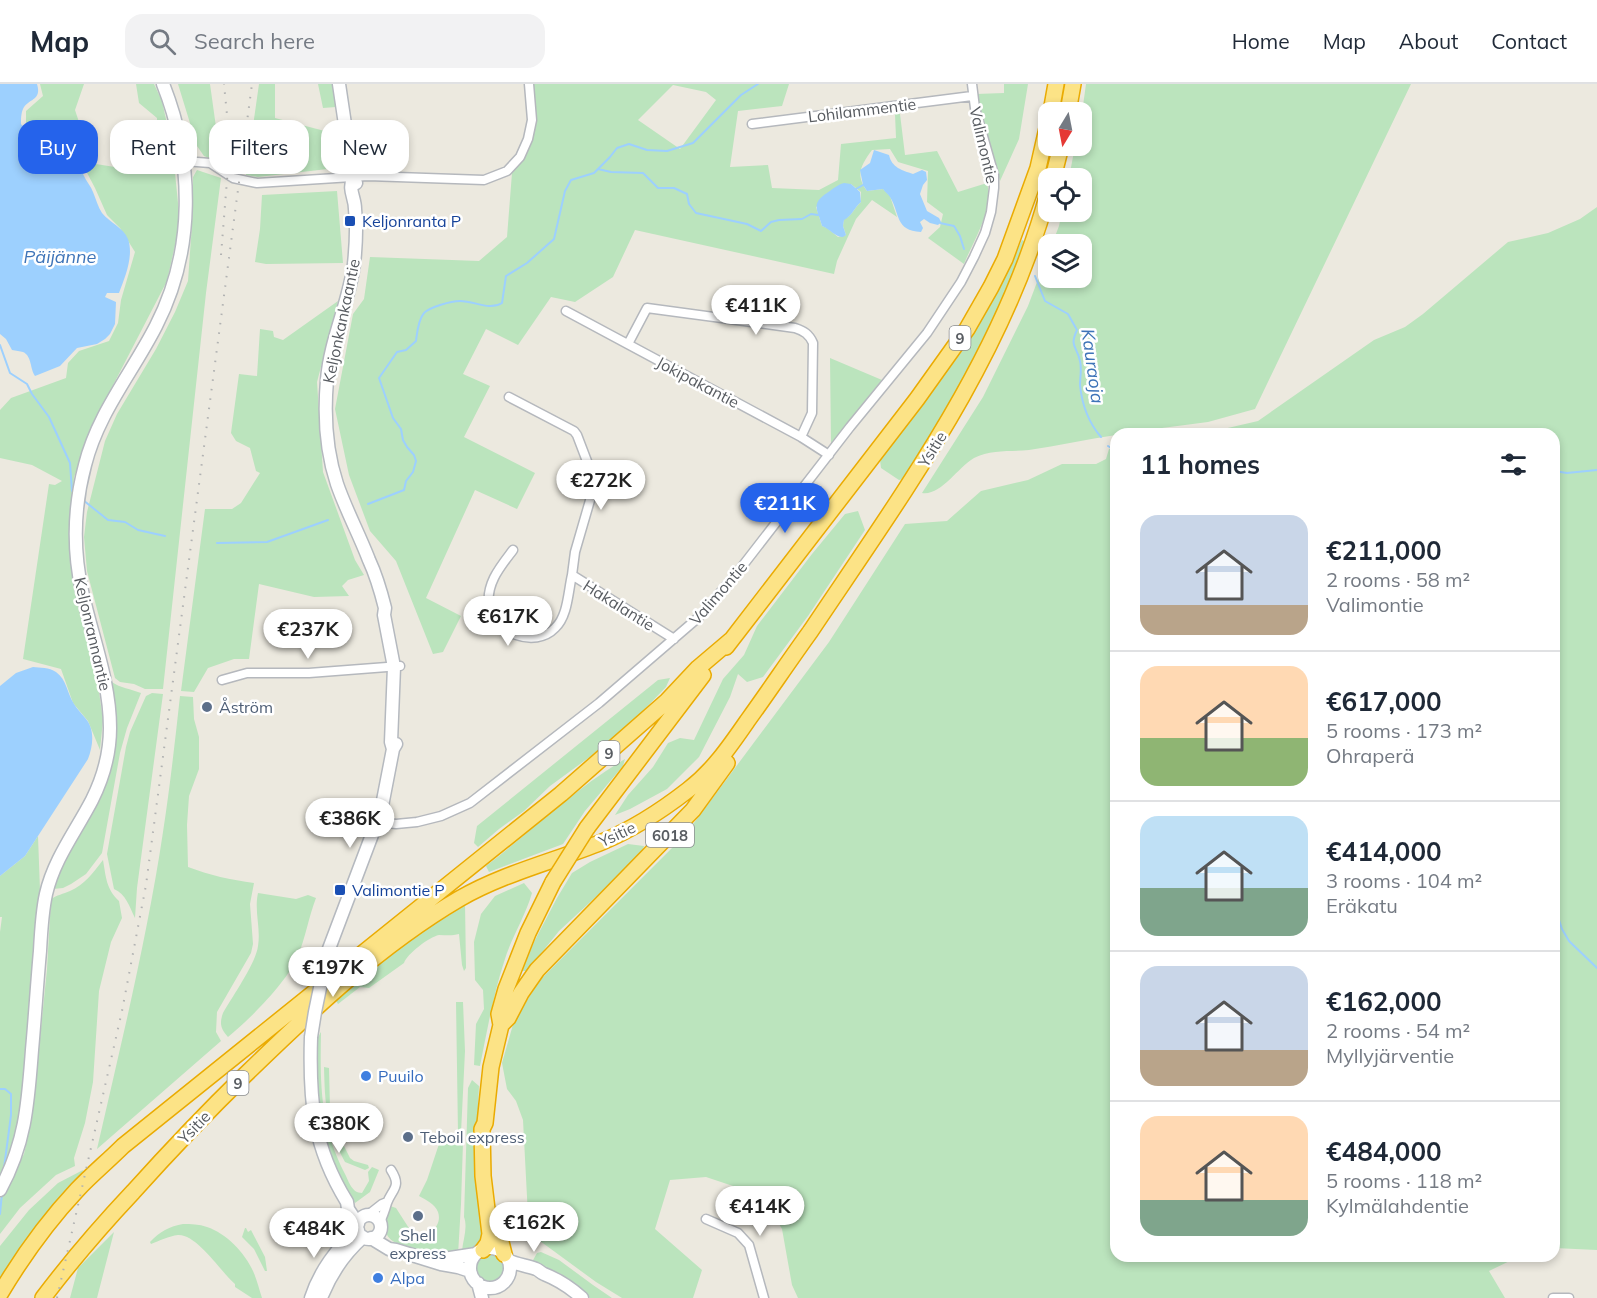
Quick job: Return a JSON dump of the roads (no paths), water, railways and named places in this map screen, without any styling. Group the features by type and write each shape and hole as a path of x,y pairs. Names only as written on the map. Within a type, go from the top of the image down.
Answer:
{"highway":[{"path":"1053,102 1056,84"},
{"path":"1070,102 1073,84"},
{"name":"9","path":"0,1294 49,1222 78,1189 123,1146 561,794 667,701 698,668 731,640 917,399 967,329 1005,259 1041,156"},
{"name":"Ysitie","path":"43,1298 101,1226 196,1123 347,980 411,928 478,889 620,834 658,812 691,787 713,766 759,706 936,444 995,335 1027,260 1039,222"},
{"name":"6018","path":"479,1252 488,1243 490,1234 482,1153 482,1129 485,1123 491,1067 501,1025 499,1014 528,933 553,882 587,828 731,640"},
{"name":"6018","path":"501,1025 508,1018 520,993 537,970 693,810 749,732 759,706"},
{"name":"6018","path":"485,1123 488,1130 489,1181 495,1220 506,1257"}],"main road":[{"name":"Keljonrannantie","path":"163,84 175,120"},
{"name":"Keljonkankaantie","path":"339,84 353,177 351,185 357,230 354,265 348,295 327,377 327,432 330,460 336,482 370,561 393,625 399,729 378,822 327,954 311,1037 310,1089 316,1126 327,1163 347,1202 358,1212 368,1227 392,1244 396,1250 470,1271"},
{"name":"Keljonrannantie","path":"0,1190 18,1150 27,1113 46,894 61,855 92,800 102,777 110,731 109,702 79,572 76,525 80,488 86,462 102,419 157,324 174,278 181,252 185,222 185,174"},
{"path":"311,1298 324,1271 338,1250 368,1227"},
{"path":"321,1298 334,1272 368,1227"},
{"path":"479,1252 495,1249 523,1267 537,1269 543,1274"},
{"name":"Keljonkankaantie","path":"434,1261 479,1252"},
{"name":"6018","path":"470,1271 471,1262 479,1252"},
{"name":"6018","path":"506,1257 509,1270 507,1278"},
{"path":"470,1271 478,1283 493,1292 507,1278 543,1274 566,1284 582,1298"},
{"path":"478,1283 482,1298"}],"street":[{"path":"197,162 210,163 233,178 257,183 353,177 484,180 507,171 520,158 528,139 532,120 529,84"},
{"name":"Valimontie","path":"378,822 396,824 417,822 441,816 470,803 599,703 674,639 699,617 737,573 927,333 961,282 985,233 994,201 994,175 972,96 972,84"},
{"name":"Lohilammentie","path":"752,124 972,96"},
{"path":"628,344 647,308 803,330 810,336 813,344 812,413 801,437"},
{"name":"Jokipakantie","path":"566,311 829,454"},
{"name":"Hakalantie","path":"509,397 574,431 593,477 593,490 575,552 572,575 674,639"},
{"path":"513,550 496,573 490,588 489,605 500,626 513,634 525,638 541,637 555,629 564,616 572,575"},
{"path":"222,680 247,673 309,673 397,666"},
{"path":"368,1227 382,1204 387,1202 393,1193 396,1183 391,1170"},
{"path":"368,1227 387,1208 387,1202"},
{"path":"706,1219 738,1233 749,1245 764,1298"},
{"path":"1553,1298 1569,1298"}],"water":[{"name":"Päijänne","path":"0,84 37,84 38,94 26,105 21,114 21,120 18,120 18,174 83,174 102,213 123,231 128,239 130,252 128,266 119,293 107,293 105,297 116,302 115,324 110,334 97,344 77,348 60,366 35,376 26,354 12,350 0,334"},
{"path":"874,150 889,155 892,163 901,170 913,174 922,170 926,172 927,180 920,194 927,211 939,218 941,222 938,225 924,219 920,222 923,228 921,232 913,231 902,225 890,196 883,189 867,191 863,185 860,170 870,163"},
{"path":"844,183 851,184 860,192 861,202 844,220 846,235 843,237 837,236 822,226 817,204 822,197"},
{"path":"33,667 47,668 60,675 74,704 89,723 92,744 88,759 25,856 0,876 0,686 16,673"}],"waterway":[{"path":"368,504 404,490 406,481 413,472 416,461 414,455 403,440 401,429 393,418 379,378 397,352 406,350 416,341 419,323 424,313 456,301 487,306 502,303 506,276 527,263 554,239 565,191 571,180 594,173 617,148 629,144 647,150 667,151 693,143 741,95 758,84"},
{"name":"Kauraoja","path":"598,169 611,172 643,173 658,188 674,188 687,194 689,204 696,213 747,224 761,231 771,222 802,219 811,214 818,215"},
{"name":"Kauraoja","path":"856,189 863,185"},
{"name":"Kauraoja","path":"940,223 954,226 964,249"},
{"name":"Kauraoja","path":"1035,276 1045,301 1068,314 1077,330 1074,343 1081,364 1082,399 1086,413 1101,437"},
{"path":"0,345 10,373 27,384 49,417 70,463 72,491"},
{"path":"1560,472 1597,470"},
{"path":"83,500 108,520 125,522 138,530 165,536"},
{"path":"217,543 267,542 328,520"},
{"name":"Kauraoja","path":"1560,923 1569,941 1597,968"},
{"path":"0,1089 5,1089 11,1094 11,1115 4,1168"},
{"path":"0,1214 2,1193"}],"railway":[{"path":"221,255 228,168 228,125 224,84"},
{"path":"57,1298 122,1011 146,885 252,84"}],"place":[{"name":"Keljonranta P","path":"350,221"},
{"name":"Åström","path":"207,707"},
{"name":"Valimontie P","path":"340,890"},
{"name":"Puuilo","path":"366,1076"},
{"name":"Teboil express","path":"408,1137"},
{"name":"Shell express","path":"418,1216"},
{"name":"Alpa","path":"378,1278"}]}
